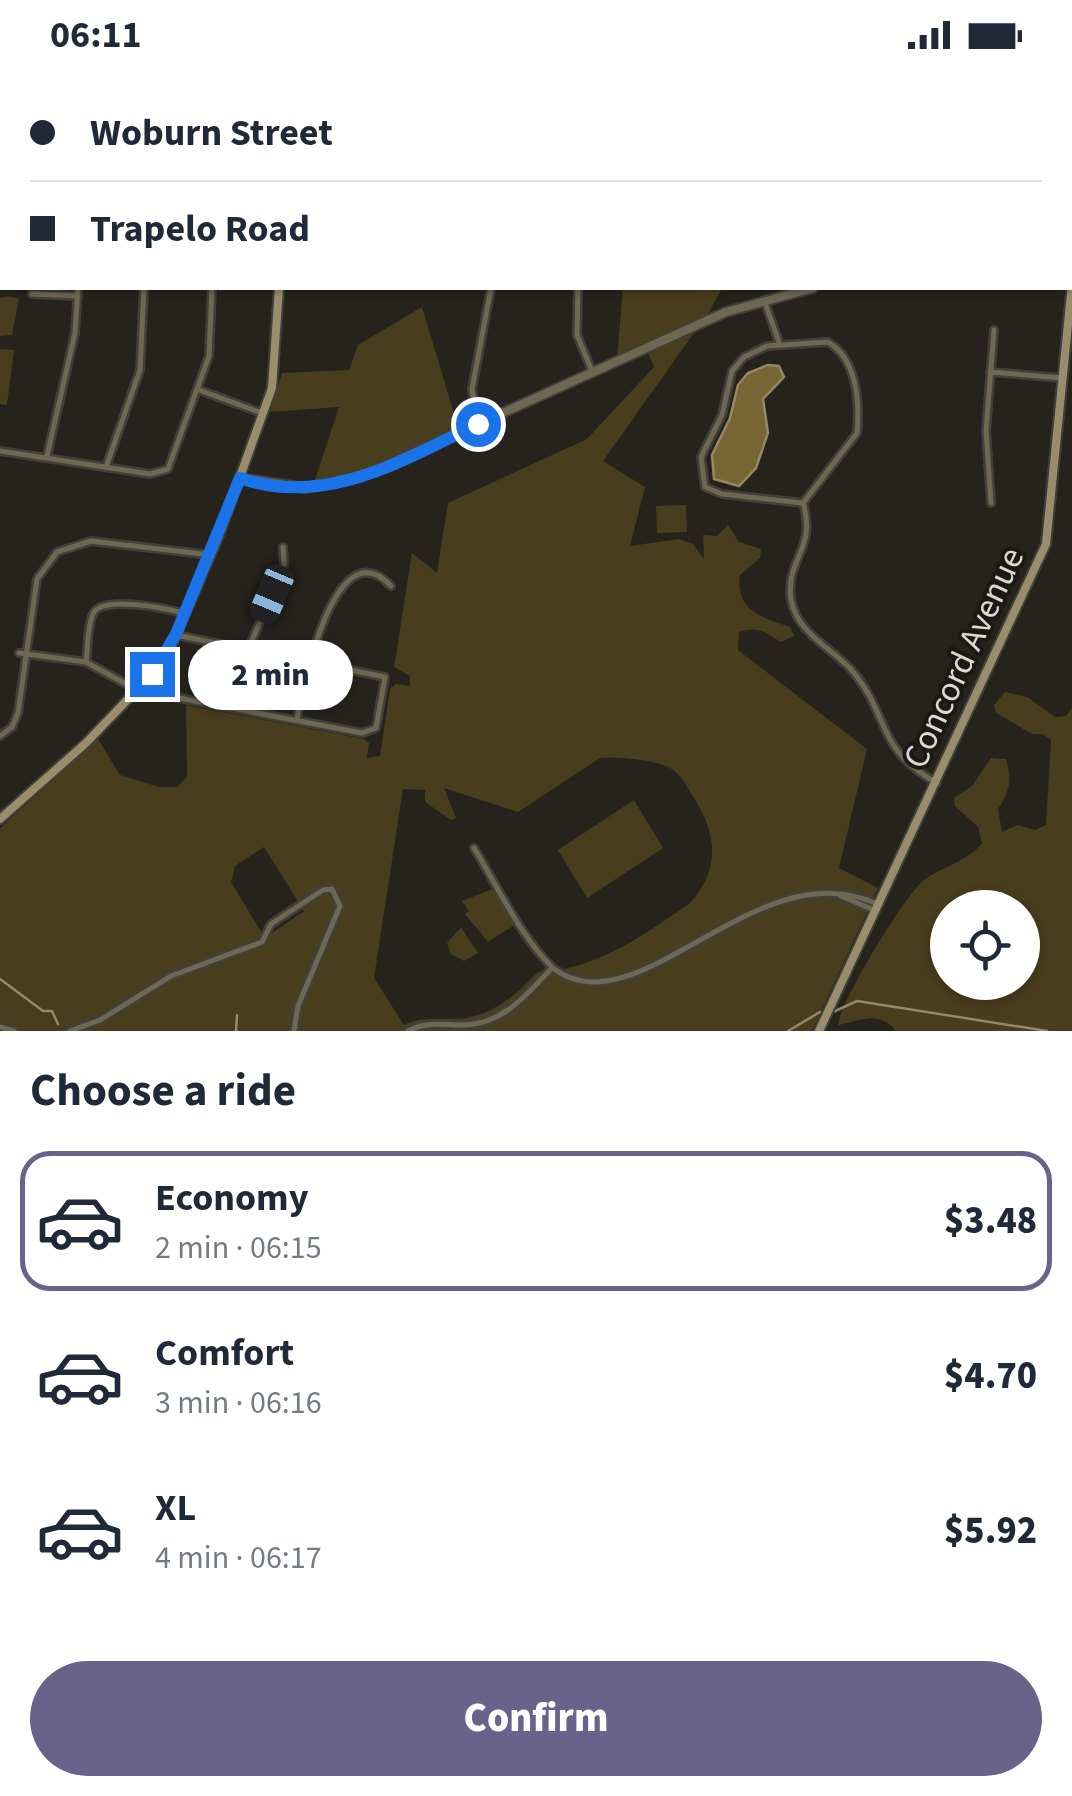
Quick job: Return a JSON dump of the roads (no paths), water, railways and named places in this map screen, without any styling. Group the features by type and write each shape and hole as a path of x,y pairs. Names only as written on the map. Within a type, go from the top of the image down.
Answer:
{"main road":[{"path":"0,818 86,743 163,660 210,555 263,414 276,370 279,290"},
{"name":"Concord Avenue","path":"819,1031 1046,544 1071,301"}],"street":[{"path":"46,457 75,333 78,290"},
{"path":"106,467 140,370 144,290"},
{"path":"0,451 150,474 168,469 209,356 212,290"},
{"path":"478,424 472,389 491,290"},
{"path":"578,290 577,336 593,373"},
{"path":"240,478 293,488 336,483 376,472 764,299 805,290"},
{"path":"32,294 78,296"},
{"path":"764,299 780,344"},
{"path":"991,503 986,436 994,330"},
{"path":"803,503 712,490 705,487 699,468 722,415 732,372 755,350 818,341 838,348 848,364 855,391 856,433 803,503 809,536 791,578 790,594 799,622 854,674 886,738 908,763 937,783"},
{"path":"990,372 1064,378"},
{"path":"199,390 263,414"},
{"path":"0,736 12,726 18,712 22,653 37,578 62,548 91,540 210,555"},
{"path":"248,650 284,565 283,548"},
{"path":"296,720 308,662 344,584 360,575 371,575 391,586"},
{"path":"86,662 92,616 100,606 114,603 185,614"},
{"path":"22,653 86,662 137,690 374,732 385,677 176,634"},
{"path":"474,848 552,968 586,986 629,984 763,908 800,897 855,894 875,907"},
{"path":"70,1031 100,1020 172,976 262,942 271,924 328,889 335,892 340,906 294,1017 294,1031"},
{"path":"408,1031 429,1023 466,1025 492,1020 516,1005 552,968"},
{"path":"0,1027 14,1031"}],"waterway":[{"path":"0,979 43,1011 52,1011 58,1024"},
{"path":"833,1012 857,1001 1047,1031"},
{"path":"788,1031 820,1012"},
{"path":"236,1031 237,1015"}]}
